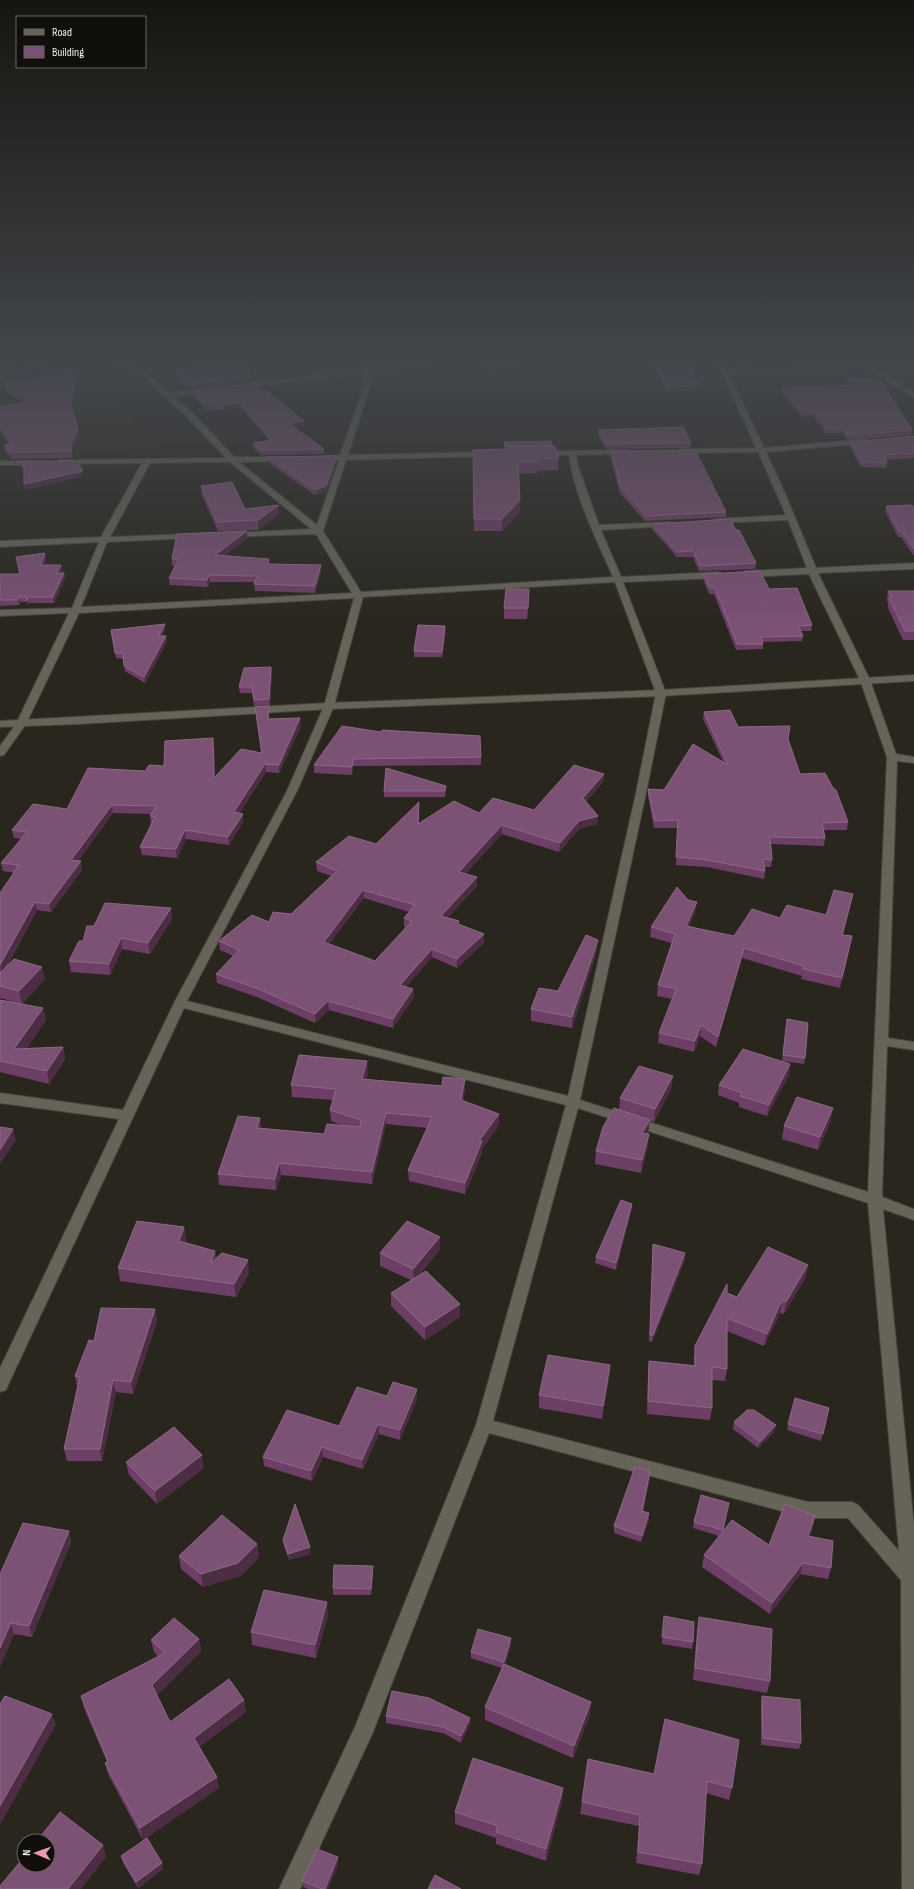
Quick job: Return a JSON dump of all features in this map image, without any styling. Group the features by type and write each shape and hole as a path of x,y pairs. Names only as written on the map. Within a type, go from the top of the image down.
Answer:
{"street":[{"path":"0,1385 180,1003 292,790 329,706 360,596 319,531 232,460 222,449"},
{"path":"319,531 347,449"},
{"path":"675,451 772,449"},
{"path":"761,450 813,572 865,680 892,757 875,1200 910,1577 912,1889"},
{"path":"532,454 635,452"},
{"path":"289,1889 363,1732 484,1425 573,1102 641,793 660,693 618,579 596,528 574,466 572,453"},
{"path":"312,458 500,454"},
{"path":"0,464 148,460 288,459"},
{"path":"0,753 21,724 75,611 104,540 148,460"},
{"path":"705,522 790,517"},
{"path":"596,528 682,523"},
{"path":"223,535 319,531"},
{"path":"0,544 200,536"},
{"path":"0,613 75,611 360,596 618,579 813,572 914,566"},
{"path":"0,724 329,706 660,693 914,678"},
{"path":"892,757 914,760"},
{"path":"180,1003 573,1102 875,1200 914,1215"},
{"path":"881,1041 914,1046"},
{"path":"0,1098 127,1115"},
{"path":"484,1425 808,1510 852,1510 910,1577"}],"shaded area":[{"path":"0,449 158,449 0,465"}],"building":[{"path":"8,449 71,449 72,451 11,452"},
{"path":"259,449 314,449 260,450"},
{"path":"556,449 559,458 538,459 538,462 518,462 520,500 502,519 474,519 473,450"},
{"path":"855,449 914,449 914,453 883,455 887,463 862,462"},
{"path":"695,450 726,512 646,516 621,488 611,451"},
{"path":"333,456 336,458 326,486 315,490 267,457"},
{"path":"19,461 77,461 83,471 24,484 24,466"},
{"path":"232,482 245,509 279,505 258,520 217,522 201,486"},
{"path":"912,505 914,508 914,549 902,532 899,532 886,506"},
{"path":"730,519 736,530 739,530 756,563 700,566 693,551 677,552 652,524"},
{"path":"247,531 215,555 269,559 268,564 321,565 315,586 254,584 257,576 209,575 207,580 169,578 179,559 172,559 177,534"},
{"path":"45,553 41,565 61,565 57,573 64,573 53,597 28,597 27,601 26,597 19,597 18,600 0,600 0,574 20,574 16,557"},
{"path":"760,571 769,589 797,588 812,625 798,626 803,636 761,637 763,644 737,644 715,588 710,588 703,574"},
{"path":"506,589 529,589 528,608 504,608"},
{"path":"888,591 914,591 914,631 905,631 889,598 892,598"},
{"path":"165,624 159,636 166,636 144,677 124,666 123,653 115,653 111,630"},
{"path":"418,625 445,626 442,652 414,651"},
{"path":"271,667 269,699 254,700 252,687 239,687 244,668"},
{"path":"269,706 268,719 300,718 279,765 265,764 234,812 243,814 228,837 185,830 176,849 140,847 155,817 150,816 156,806 112,805 71,860 81,861 49,904 35,902 0,965 0,893 19,865 1,863 27,832 12,830 33,804 67,809 88,768 145,771 149,765 164,766 165,741 213,738 214,778 241,749 262,753 255,707"},
{"path":"730,710 738,727 790,726 788,739 800,774 825,773 833,788 836,790 848,822 822,823 825,838 770,837 772,860 763,859 765,871 707,860 676,857 678,820 655,821 648,789 664,790 693,744 728,765 704,712"},
{"path":"342,726 381,732 382,730 480,736 481,757 353,759 352,767 314,765"},
{"path":"574,765 604,774 583,798 598,816 579,821 560,843 502,825 459,872 477,877 441,916 459,921 458,924 484,934 457,959 432,949 400,985 413,989 393,1019 328,1001 315,1014 256,988 216,974 239,950 219,941 252,915 269,922 273,912 291,914 337,871 316,862 349,836 376,844 419,802 418,824 454,801 479,813 493,798 534,810","holes":["363,890 415,905 404,918 412,921 375,961 324,942"]},
{"path":"386,768 446,786 445,791 384,791"},
{"path":"677,887 688,900 697,902 686,926 734,936 752,909 780,918 787,905 826,915 834,890 853,894 842,935 852,936 842,978 803,969 804,966 744,948 718,1037 701,1025 695,1041 659,1033 676,989 658,985 675,934 651,927"},
{"path":"105,903 171,908 148,943 121,938 109,964 69,961 79,941 83,941 87,926 94,926"},
{"path":"586,935 598,940 572,1017 531,1009 539,988 558,991"},
{"path":"14,959 42,967 19,991 0,986 0,973"},
{"path":"0,1000 43,1008 14,1049 63,1047 47,1071 0,1061"},
{"path":"787,1019 808,1023 805,1058 783,1055"},
{"path":"743,1049 790,1064 769,1105 740,1096 742,1093 719,1085"},
{"path":"299,1055 367,1061 362,1079 442,1086 443,1077 465,1079 461,1100 499,1114 479,1141 482,1141 465,1183 408,1170 432,1117 386,1113 372,1172 279,1163 275,1179 218,1174 238,1116 260,1118 257,1128 324,1134 327,1124 360,1127 361,1120 330,1110 336,1089 291,1085"},
{"path":"639,1066 673,1076 655,1109 620,1098"},
{"path":"797,1097 833,1108 820,1137 784,1126"},
{"path":"614,1108 650,1120 642,1133 649,1134 642,1160 596,1151 603,1127"},
{"path":"0,1127 13,1129 0,1150"},
{"path":"621,1200 632,1204 616,1263 596,1257"},
{"path":"137,1221 184,1227 179,1241 215,1251 211,1263 222,1253 248,1260 234,1284 118,1268"},
{"path":"407,1221 440,1237 413,1269 380,1253"},
{"path":"653,1244 685,1253 653,1335 650,1335"},
{"path":"768,1247 808,1265 786,1302 782,1300 767,1334 727,1318 727,1369 712,1367 712,1408 648,1401 649,1361 695,1366 695,1346 727,1284 727,1293 737,1297"},
{"path":"426,1271 460,1304 425,1327 391,1293"},
{"path":"101,1308 155,1309 131,1382 113,1380 100,1449 64,1449 80,1377 75,1376 89,1340 94,1341"},
{"path":"548,1355 610,1365 603,1406 539,1395"},
{"path":"393,1382 417,1389 400,1430 378,1424 362,1460 322,1447 311,1471 263,1457 287,1410 339,1426 357,1387 387,1396"},
{"path":"795,1398 829,1408 823,1434 788,1424"},
{"path":"747,1410 754,1410 776,1425 760,1442 734,1422"},
{"path":"174,1427 202,1455 155,1491 126,1462"},
{"path":"635,1467 650,1471 642,1511 649,1513 642,1536 614,1526"},
{"path":"701,1495 729,1503 723,1530 694,1522"},
{"path":"295,1504 310,1547 288,1554 283,1540"},
{"path":"785,1504 815,1516 808,1536 833,1541 831,1568 803,1563 772,1603 704,1555 732,1520 769,1545"},
{"path":"222,1515 257,1544 238,1563 201,1574 179,1556"},
{"path":"23,1523 69,1531 29,1626 11,1623 0,1648 0,1574"},
{"path":"334,1565 373,1566 371,1589 333,1588"},
{"path":"264,1590 327,1602 315,1645 251,1632"},
{"path":"664,1616 694,1622 693,1642 662,1637"},
{"path":"699,1617 772,1629 770,1681 695,1668"},
{"path":"174,1618 199,1639 152,1685 170,1722 229,1679 244,1700 194,1738 217,1777 140,1828 105,1763 108,1761 81,1696 165,1653 151,1640"},
{"path":"478,1629 511,1638 504,1662 471,1652"},
{"path":"504,1664 591,1702 574,1746 485,1707"},
{"path":"392,1691 429,1698 470,1718 461,1736 443,1727 386,1716"},
{"path":"5,1696 52,1714 0,1806 0,1704"},
{"path":"762,1696 800,1700 801,1743 763,1738"},
{"path":"665,1719 739,1740 732,1788 707,1781 702,1864 638,1852 640,1815 582,1802 588,1759 654,1774"},
{"path":"473,1758 563,1788 546,1849 496,1832 498,1826 455,1812"},
{"path":"60,1812 103,1845 68,1889 1,1889 0,1886 16,1867 16,1873 56,1873 56,1833 43,1833"},
{"path":"147,1838 162,1863 136,1882 121,1856"},
{"path":"317,1849 338,1857 325,1889 302,1881"},
{"path":"435,1875 461,1889 428,1889"}]}
